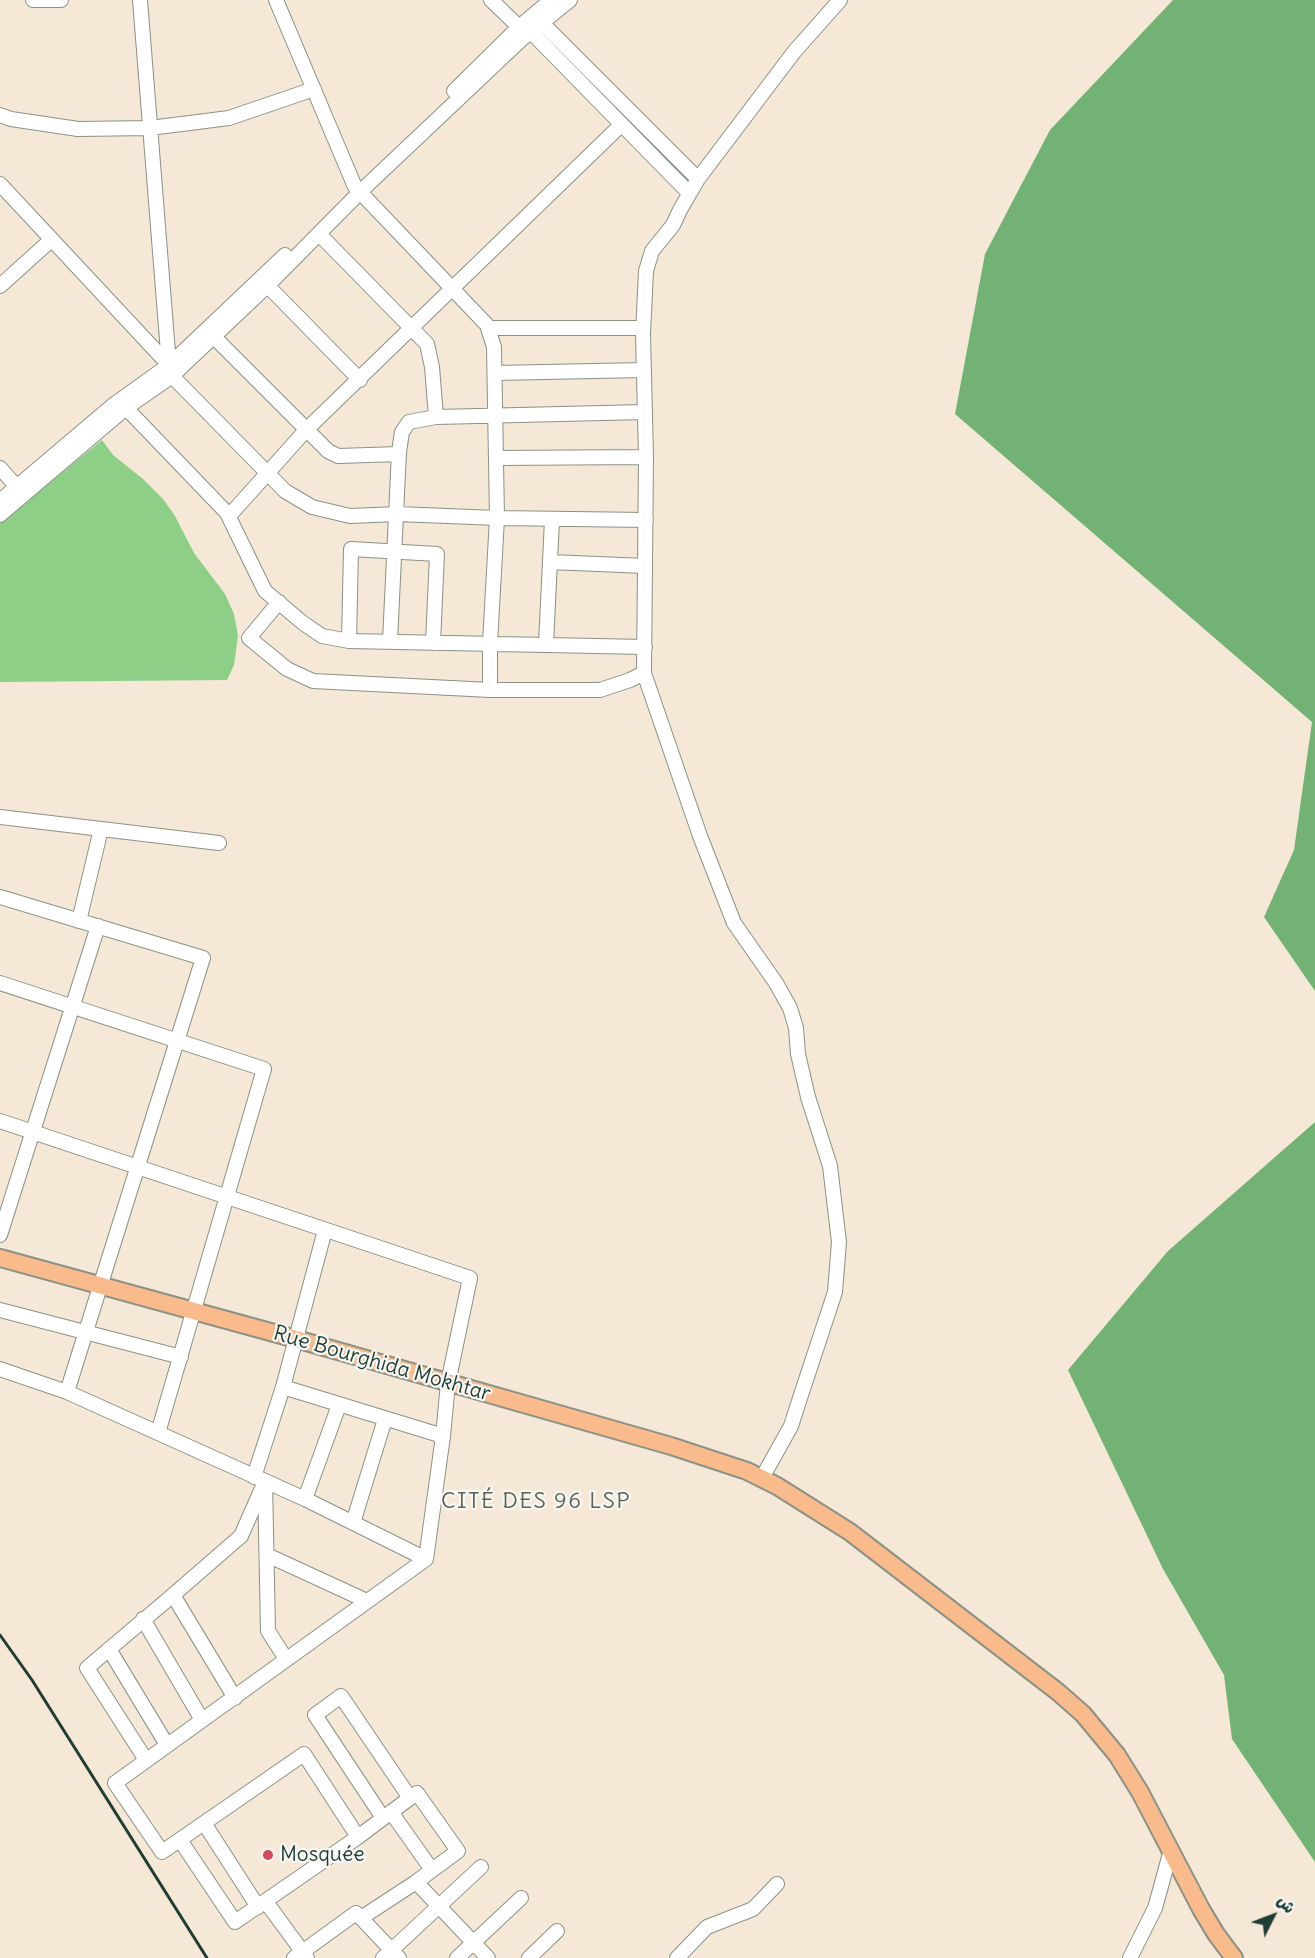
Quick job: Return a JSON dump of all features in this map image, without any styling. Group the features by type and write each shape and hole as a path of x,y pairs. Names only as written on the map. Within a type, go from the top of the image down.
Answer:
{"main road":[{"name":"Rue Bourghida Mokhtar","path":"0,1258 296,1339 671,1446 762,1478 850,1532 1058,1692 1083,1714 1118,1755 1211,1926 1234,1958"}],"street":[{"path":"33,0 61,0"},
{"path":"140,0 170,371"},
{"path":"276,0 358,190 487,324 494,347 497,519 490,643 490,690"},
{"path":"491,0 525,30 689,193"},
{"path":"527,0 540,17 698,179"},
{"path":"540,17 551,0"},
{"path":"0,501 112,406 170,371 525,30 540,17 570,0"},
{"path":"819,0 829,10"},
{"path":"762,1478 791,1426 835,1292 839,1242 830,1166 808,1097 798,1054 796,1028 790,1008 777,983 734,923 700,836 644,673 646,457 643,328 646,271 652,251 673,225 698,179 794,52 840,0"},
{"path":"0,116 78,129 150,128 229,118 314,89"},
{"path":"230,516 307,429 621,125"},
{"path":"0,184 170,371 268,474 285,491 312,507 350,516 397,514 497,519 646,520"},
{"path":"0,515 170,371 214,337 264,282 319,234 358,190"},
{"path":"319,234 427,344 430,351 436,417"},
{"path":"2,279 51,240"},
{"path":"264,282 360,380"},
{"path":"488,328 643,328"},
{"path":"214,337 328,451 338,456 399,454"},
{"path":"495,373 644,370"},
{"path":"126,408 230,516 238,540 265,591 322,636 349,641 645,647"},
{"path":"390,641 399,454 402,432 409,422 436,417 645,412"},
{"path":"496,458 646,457"},
{"path":"0,468 17,487"},
{"path":"546,644 552,520"},
{"path":"349,641 351,549 437,554 433,643"},
{"path":"550,562 645,566"},
{"path":"279,602 249,638 287,669 313,681 490,690 600,690 644,673"},
{"path":"0,817 219,843"},
{"path":"79,921 101,829"},
{"path":"0,897 204,958 67,1392"},
{"path":"0,1235 98,926"},
{"path":"0,983 264,1069 158,1433"},
{"path":"0,1121 470,1278 448,1383 426,1559 114,1783 162,1852 304,1754 358,1837"},
{"path":"146,1760 87,1668 241,1536 259,1479 325,1230"},
{"path":"0,1310 181,1357"},
{"path":"0,1369 67,1392 305,1499 426,1559"},
{"path":"283,1387 443,1436"},
{"path":"305,1499 339,1405"},
{"path":"353,1523 385,1419"},
{"path":"259,1479 267,1555 268,1631 286,1659"},
{"path":"267,1555 367,1601"},
{"path":"173,1595 235,1698"},
{"path":"143,1619 202,1720"},
{"path":"109,1649 167,1745"},
{"path":"410,1798 341,1696 315,1715 387,1815 432,1870"},
{"path":"180,1840 235,1922 417,1793 458,1851 361,1918"},
{"path":"204,1823 301,1956 356,1913 391,1955 439,1905 481,1867"},
{"path":"1130,1958 1155,1908 1171,1850"},
{"path":"416,1882 488,1958"},
{"path":"677,1958 707,1927 753,1909 777,1884"},
{"path":"456,1958 521,1898"},
{"path":"529,1958 557,1931"}],"green space":[{"path":"1173,0 1315,0 1315,991 1264,917 1294,850 1312,722 955,414 985,254 1050,130"},
{"path":"102,440 113,455 143,479 163,499 175,516 194,553 225,594 234,614 238,636 234,665 227,680 0,682 0,523"},
{"path":"1315,1122 1315,1862 1232,1739 1224,1675 1163,1569 1068,1370 1168,1251"}],"railway":[{"path":"0,1635 32,1680 207,1958"}],"place":[{"name":"Mosquée","path":"268,1855"}],"district":[{"name":"CITÉ DES 96 LSP","path":"536,1502"}]}
